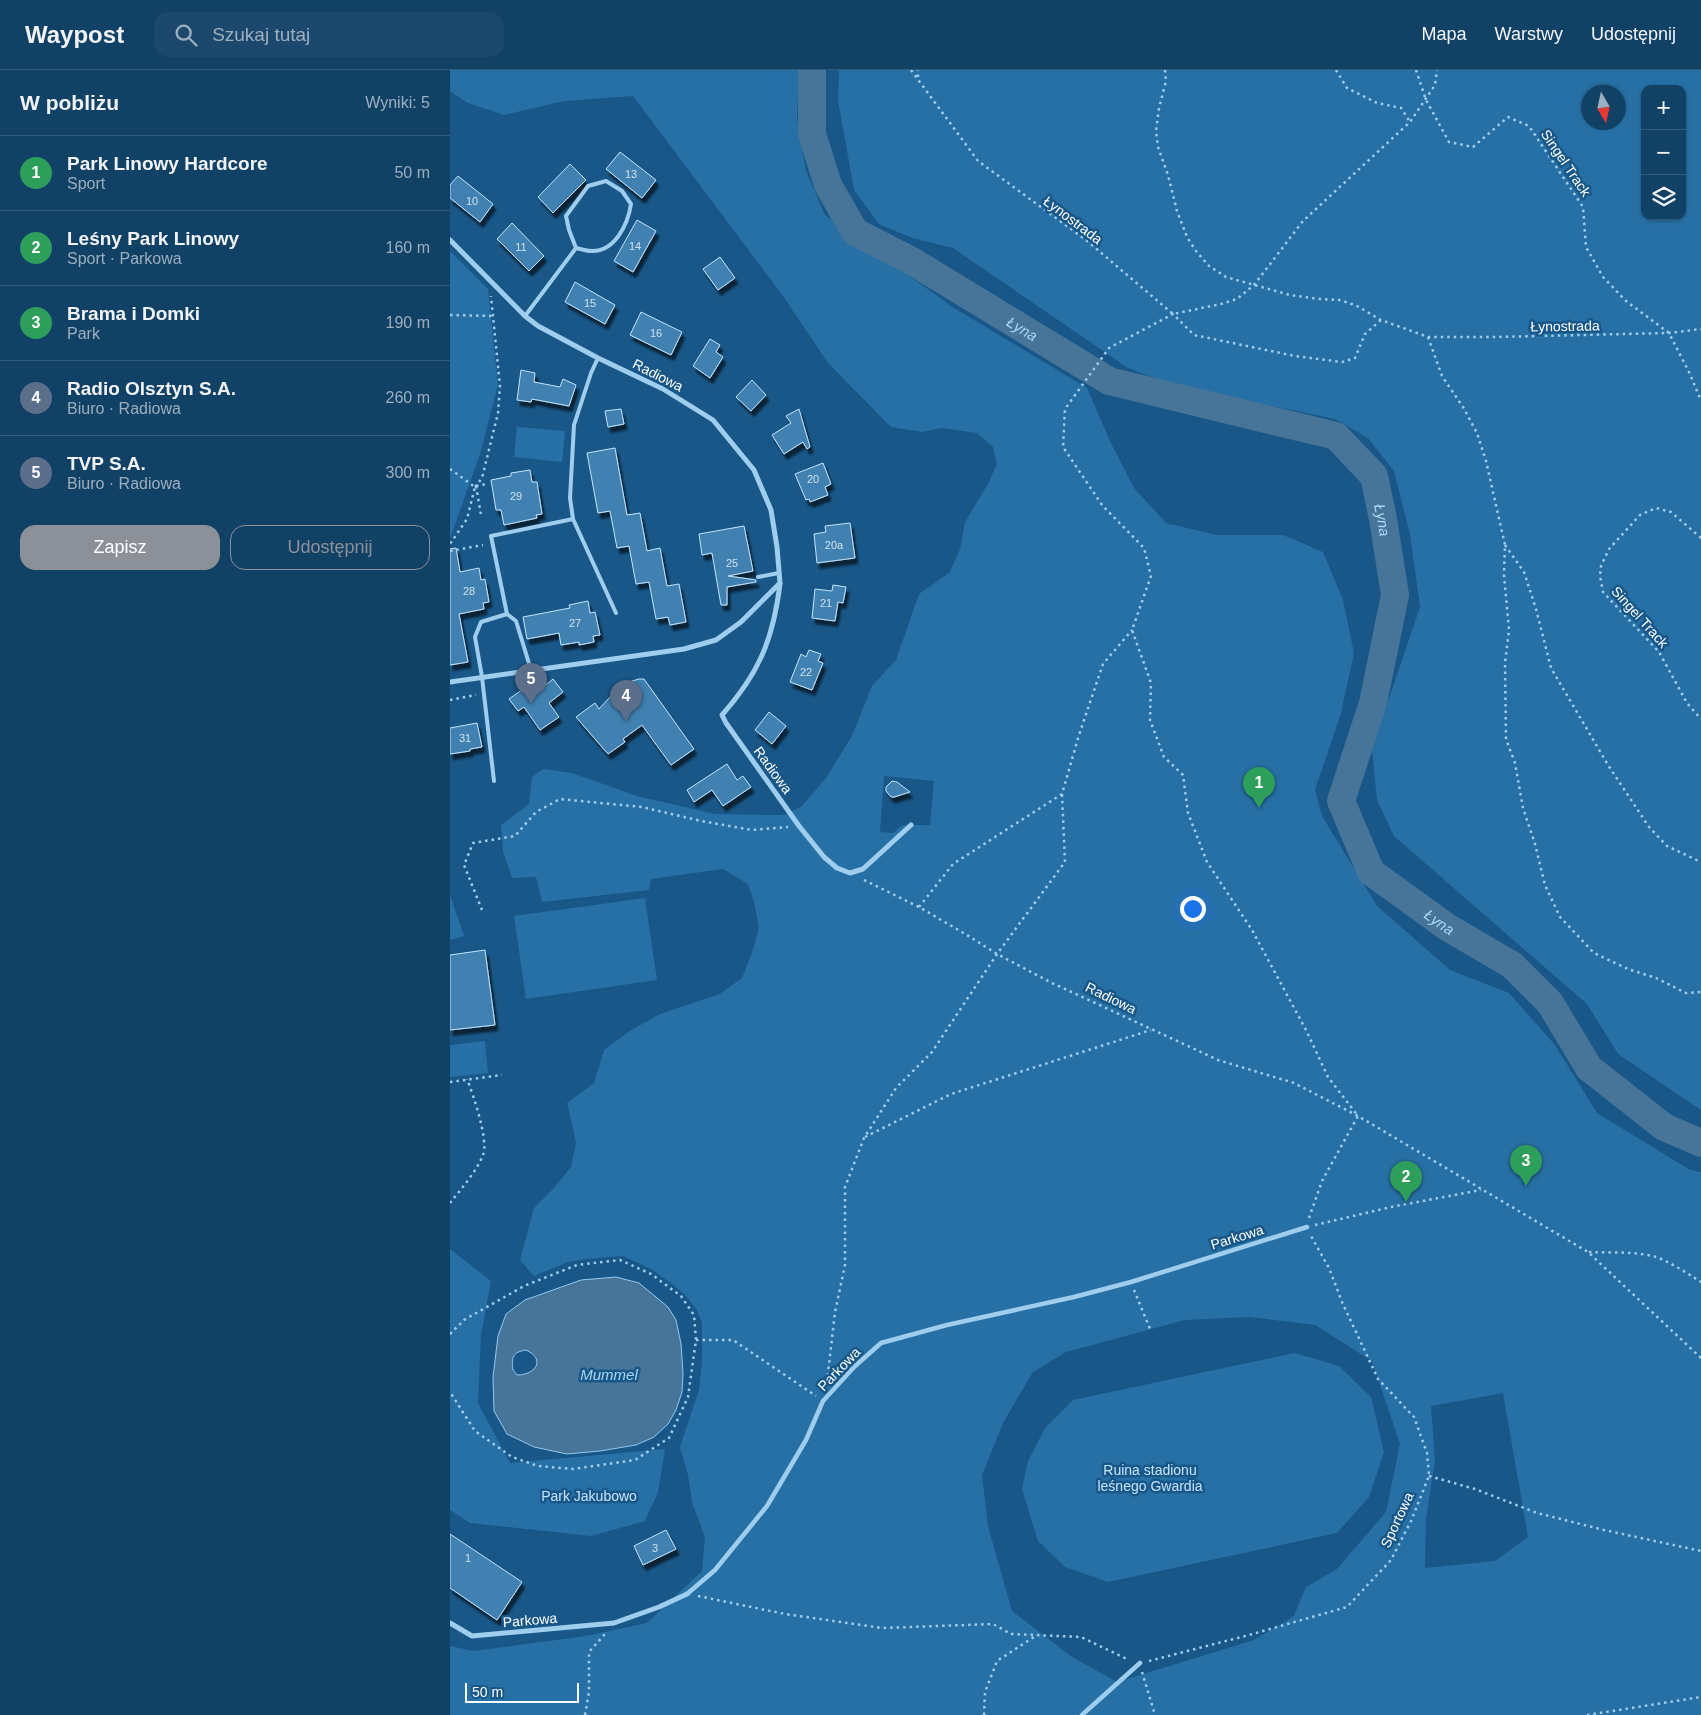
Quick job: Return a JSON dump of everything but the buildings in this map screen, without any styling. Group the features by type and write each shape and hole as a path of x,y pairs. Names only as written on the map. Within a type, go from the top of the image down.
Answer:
{"street":[{"name":"Radiowa","path":"450,240 524,316 538,326 598,358 663,389 713,420 754,470 771,510 777,547 780,583 776,615 761,661 742,692 722,715 799,826 824,857 837,868 850,873"},
{"path":"450,682 684,649 716,640 741,622 780,583"},
{"path":"850,873 863,869 911,825"},
{"name":"Parkowa","path":"450,1623 472,1636 614,1623 659,1607 687,1594 715,1570 767,1506 806,1440 824,1401 854,1367 881,1344 947,1325 1074,1297 1131,1282 1307,1227"},
{"path":"1082,1715 1140,1663"}],"lane":[{"path":"606,181 622,191 631,204 629,219 611,245 592,252 576,248 566,216 588,186 606,181"},
{"path":"524,316 576,248"},
{"path":"598,358 591,373 574,425 570,498 573,519 616,613"},
{"path":"531,670 516,621 507,614 491,536 573,519"},
{"path":"758,577 779,573"},
{"path":"494,781 482,677 475,637 480,622 507,614"}],"path":[{"name":"Łynostrada","path":"911,70 978,161 1086,240 1173,314 1194,335 1295,356 1342,362 1355,358 1365,334 1381,320"},
{"path":"918,70 918,79"},
{"name":"Łynostrada","path":"1165,70 1166,81 1159,108 1156,131 1158,147 1168,175 1176,211 1196,252 1209,266 1226,278 1290,295 1340,300 1357,306 1381,320 1428,337 1669,333 1701,329"},
{"path":"1336,70 1347,88 1377,103 1401,108 1410,122"},
{"path":"1416,70 1426,100"},
{"path":"696,1340 733,1340 824,1401 835,1312 844,1265 845,1187 864,1138 896,1088 932,1052 996,954 1065,862 1062,794 1079,735 1103,664 1132,630 1151,576 1144,548 1102,505 1064,447 1065,409 1110,348 1173,314 1237,299 1254,285 1303,221 1410,122 1435,85 1437,70"},
{"name":"Singel Track","path":"1426,100 1449,142 1473,147 1508,117 1529,126 1583,206 1586,247 1603,278 1626,301 1669,333 1690,374 1701,401"},
{"path":"450,544 467,519 475,486 482,478 498,413 500,386 490,292"},
{"path":"450,315 493,316"},
{"path":"1428,337 1442,376 1463,407 1477,433 1486,461 1505,545 1504,575 1509,630 1505,663 1506,738 1515,763 1523,808 1535,844 1545,885 1560,917 1594,953 1628,969 1656,978 1686,993 1701,992"},
{"path":"450,469 475,486 487,484"},
{"path":"475,486 481,515"},
{"name":"Singel Track","path":"1701,538 1671,512 1656,508 1640,515 1609,550 1601,566 1600,576 1603,592 1659,652 1687,703 1701,719"},
{"path":"450,551 486,544"},
{"path":"1505,545 1524,572 1536,609 1551,668 1608,765 1649,828 1667,846 1701,862"},
{"path":"1132,630 1151,682 1150,720 1164,757 1183,775 1188,813 1207,862 1252,930 1306,1030 1328,1077 1358,1116 1322,1181 1307,1227"},
{"path":"450,700 484,694"},
{"path":"919,907 953,864 1062,794"},
{"path":"482,910 464,864 473,843 515,836 536,812 560,799 642,807 701,821 752,830 799,826"},
{"name":"Radiowa","path":"850,873 919,907 996,954 1151,1030 1218,1060 1294,1083 1358,1116 1588,1252 1701,1357"},
{"path":"864,1138 952,1094 1151,1030"},
{"path":"450,1082 502,1075"},
{"path":"450,1203 465,1184 484,1153 482,1128 467,1079"},
{"path":"1307,1227 1391,1207 1482,1190"},
{"name":"Sportowa","path":"1140,1663 1347,1607 1391,1560 1411,1521 1429,1476 1427,1453 1414,1417 1378,1379 1342,1302 1329,1268 1307,1227"},
{"path":"1588,1252 1632,1253 1656,1258 1684,1271 1701,1282"},
{"path":"450,1334 464,1320 524,1286 577,1265 620,1260 651,1274 681,1296 694,1315 696,1340 688,1397 670,1438 635,1460 573,1469 538,1466 512,1457 475,1431 450,1392"},
{"path":"1131,1282 1150,1329"},
{"path":"1429,1476 1475,1489 1537,1513 1701,1551"},
{"path":"687,1594 785,1614 882,1628 993,1624 1011,1634 1082,1637 1124,1658 1140,1663 1155,1715"},
{"path":"584,1715 590,1692 589,1652 614,1623"},
{"path":"984,1715 985,1692 997,1660 1038,1635"},
{"path":"1587,1715 1701,1697"}],"green space":[{"path":"450,70 799,70 797,119 806,171 825,215 954,308 1087,388 1109,439 1134,488 1166,523 1216,535 1283,535 1323,552 1343,600 1354,653 1341,713 1315,790 1322,816 1377,906 1450,970 1509,993 1555,1045 1597,1113 1690,1170 1701,1172 1701,1715 450,1715 450,1646 474,1651 586,1636 647,1623 702,1571 705,1537 692,1502 688,1475 680,1447 699,1390 702,1360 702,1323 697,1310 686,1296 672,1284 651,1269 623,1256 568,1262 534,1276 520,1260 534,1208 571,1167 576,1142 567,1103 594,1083 604,1050 628,1032 660,1014 720,994 742,978 753,950 759,927 748,884 723,869 651,879 649,890 542,902 536,877 512,878 503,851 501,825 529,804 532,777 543,769 572,773 637,796 715,814 784,815 802,806 826,778 852,736 872,686 896,660 919,594 950,572 960,549 965,522 988,484 997,464 993,447 977,433 941,428 922,432 891,427 828,363 783,296 633,96 564,101 504,115 468,103 450,91","holes":["884,776 934,781 930,825 903,825 893,833 880,832","1250,1317 1315,1325 1372,1361 1400,1444 1386,1512 1337,1569 1306,1587 1294,1616 1254,1640 1117,1682 1072,1657 1012,1611 988,1526 982,1475 1003,1423 1033,1372 1066,1352 1185,1320","1503,1393 1528,1537 1495,1561 1425,1568 1426,1519 1435,1460 1431,1406"]},
{"path":"839,70 1701,70 1701,1110 1618,1054 1587,1004 1394,836 1377,800 1372,749 1420,607 1410,534 1394,471 1368,438 1335,419 1180,387 1128,368 953,248 912,238 879,224 854,190 838,100"},
{"path":"450,251 488,289 498,385 480,454 450,539"},
{"path":"517,427 565,431 562,462 514,457"},
{"path":"450,895 464,936 450,940"},
{"path":"645,898 657,980 526,999 514,916"},
{"path":"485,1041 488,1073 450,1077 450,1045"},
{"name":"Park Jakubowo","path":"450,1249 491,1281 481,1335 478,1403 510,1463 665,1449 658,1492 645,1521 591,1536 470,1523 450,1510"},
{"name":"Ruina stadionu leśnego Gwardia","path":"1295,1353 1339,1366 1371,1397 1384,1452 1369,1497 1337,1533 1108,1582 1065,1567 1038,1541 1022,1489 1028,1461 1045,1428 1073,1400"}],"water":[{"name":"Mummel","path":"616,1277 639,1283 668,1307 676,1320 681,1344 682,1392 676,1410 668,1424 654,1437 636,1445 567,1454 534,1447 507,1434 494,1411 493,1377 498,1336 506,1314 525,1300 581,1280","holes":["526,1350 536,1358 536,1366 529,1372 517,1375 513,1370 512,1362 514,1356 518,1352"]}],"waterway":[{"name":"Łyna","path":"812,70 812,134 828,185 855,232 912,261 1109,381 1336,436 1374,476 1395,595 1373,703 1341,801 1371,872 1447,927 1512,965 1550,1003 1589,1068 1664,1127 1701,1143"}],"place":[{"name":"TVP S.A.","path":"531,704"},
{"name":"Radio Olsztyn S.A.","path":"626,721"},
{"name":"Park Linowy Hardcore","path":"1259,808"},
{"name":"Brama i Domki","path":"1526,1186"},
{"name":"Leśny Park Linowy","path":"1406,1202"}]}
